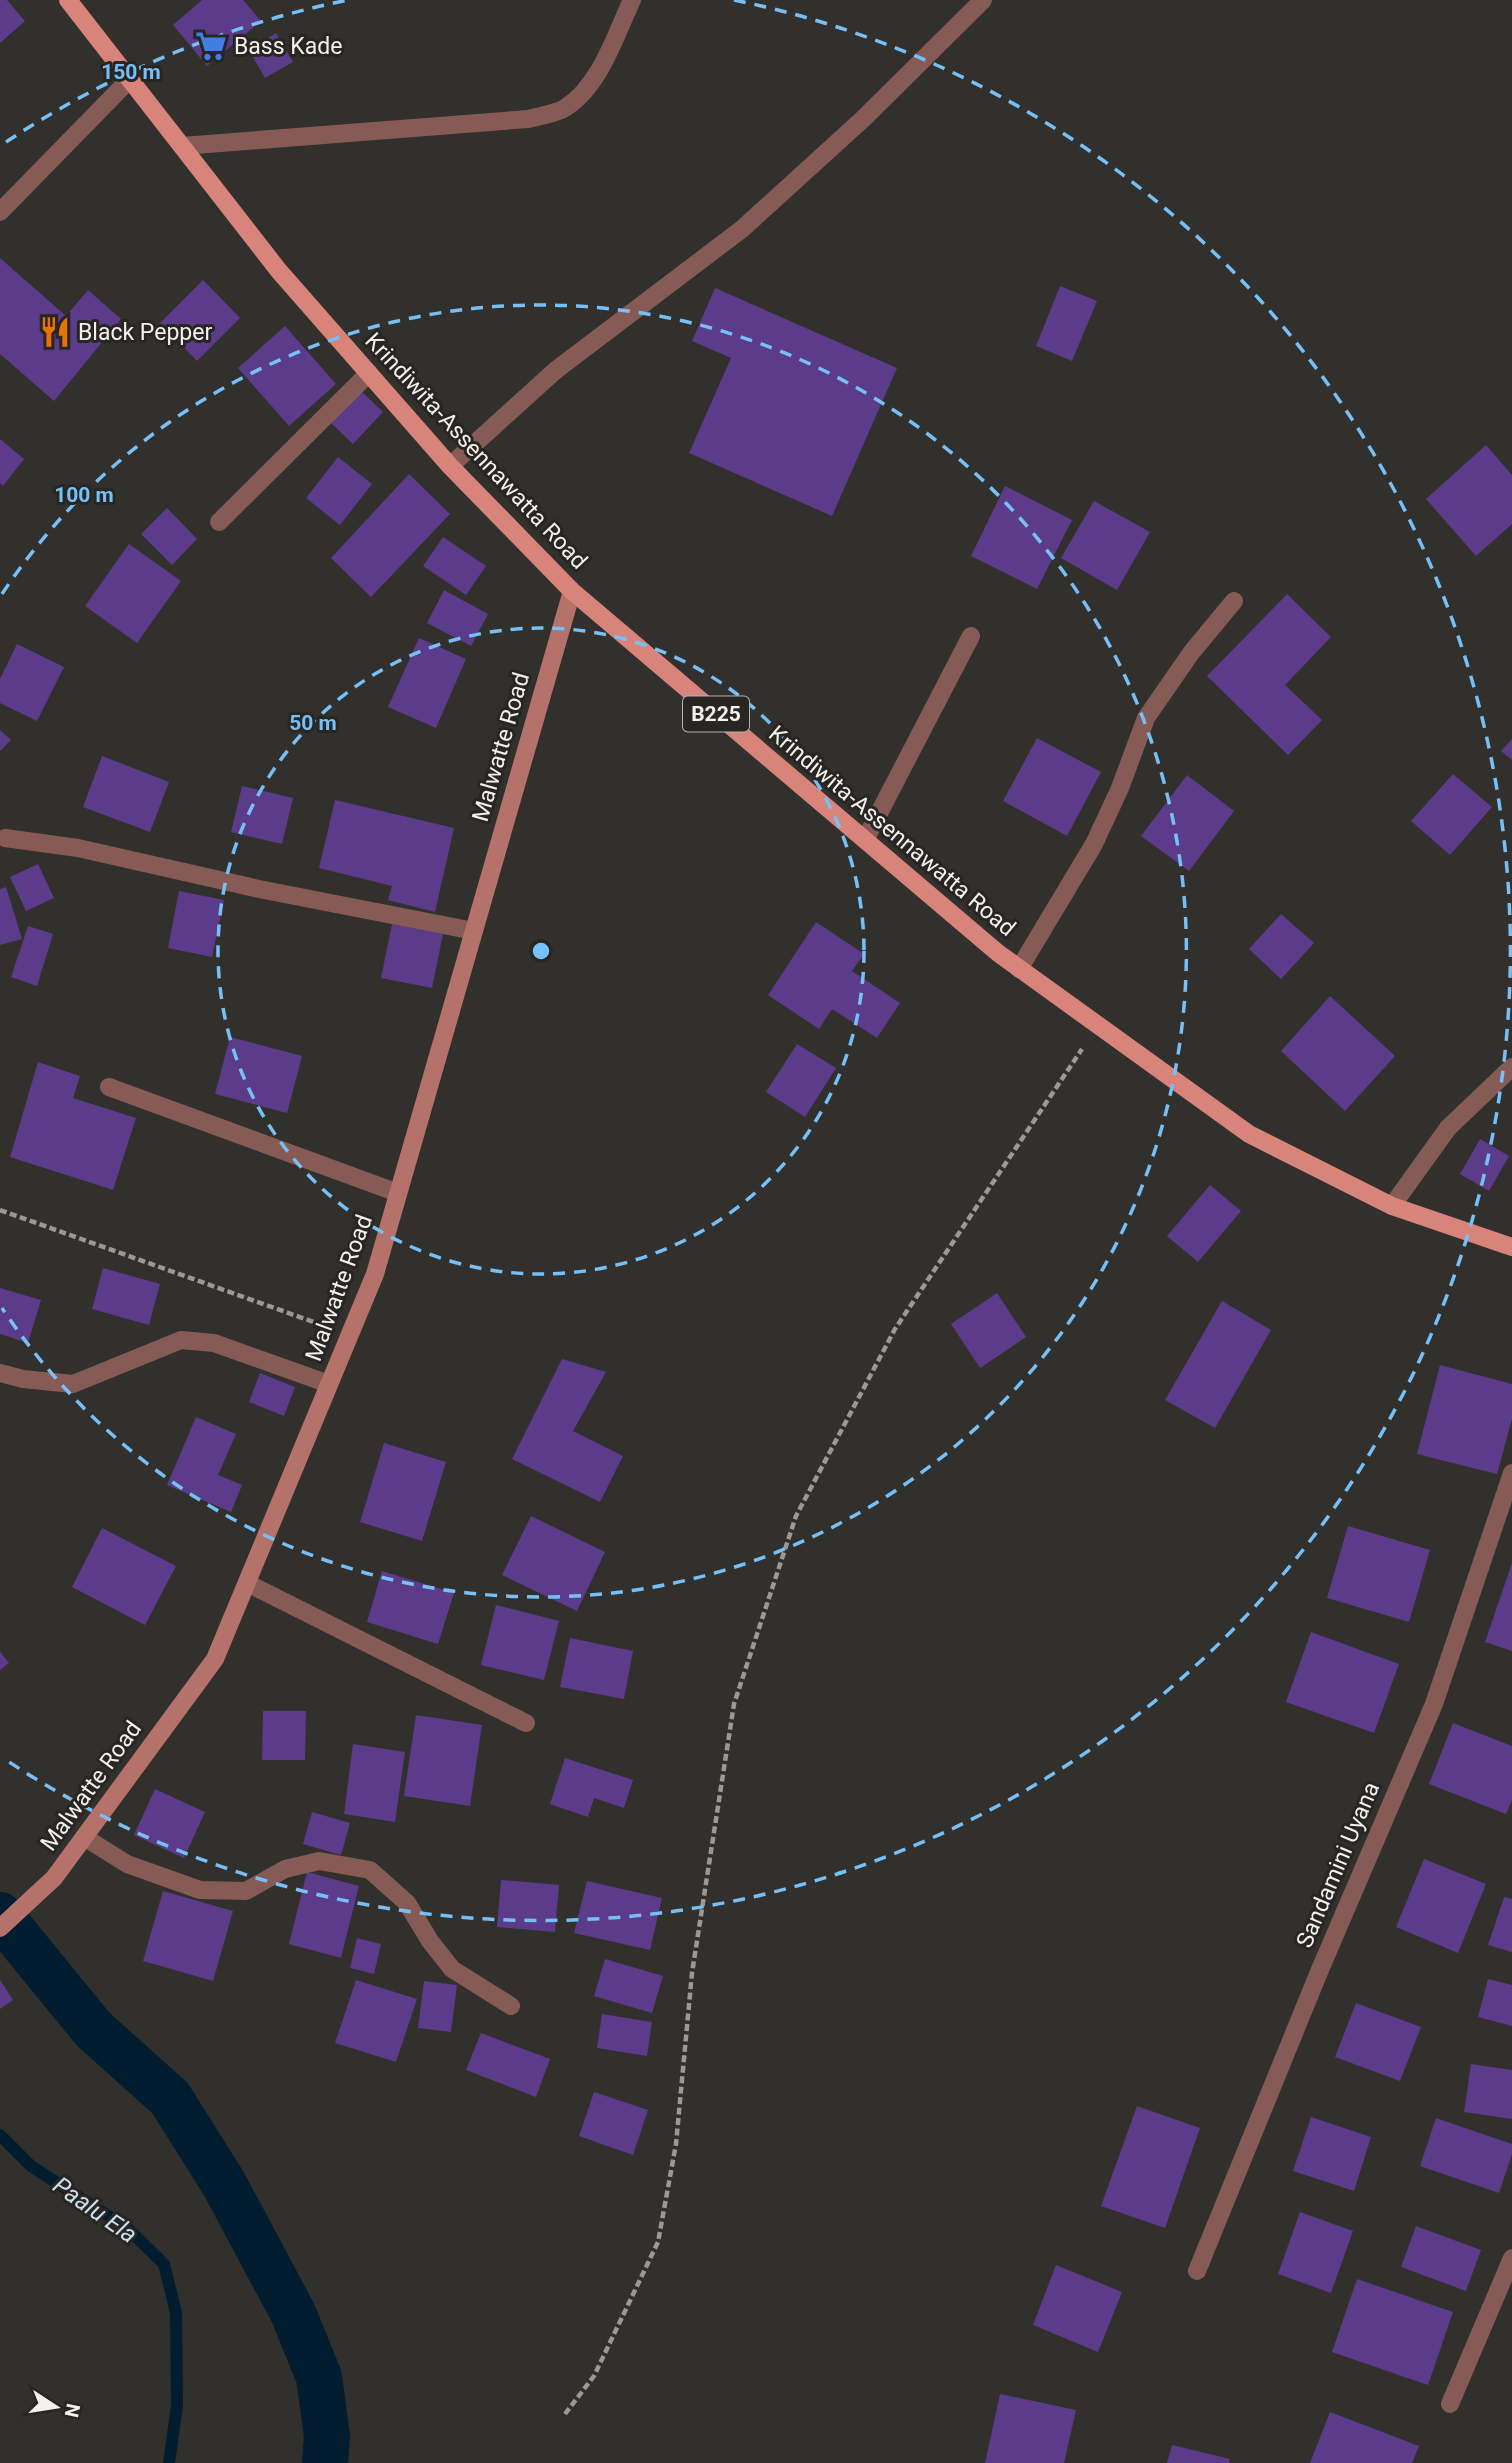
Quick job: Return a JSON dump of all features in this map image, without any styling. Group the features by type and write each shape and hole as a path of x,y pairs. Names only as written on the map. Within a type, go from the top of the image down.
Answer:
{"main road":[{"name":"Krindiwita-Assennawatta Road","path":"68,0 279,271 450,466 572,591 865,841 1020,969 1249,1134 1392,1206 1512,1247"}],"street":[{"path":"182,146 528,119 563,109 578,98 593,80 632,0"},
{"path":"450,466 556,370 742,229 864,118 983,0"},
{"path":"0,212 130,79"},
{"path":"219,522 369,373"},
{"name":"Malwatte Road","path":"0,1928 54,1878 215,1659 374,1273 572,591"},
{"path":"1020,969 1094,844 1120,788 1146,718 1191,653 1234,601"},
{"path":"865,841 971,636"},
{"path":"5,838 78,848 259,889 474,931"},
{"path":"1392,1206 1448,1128 1512,1067"},
{"path":"109,1087 398,1193"},
{"path":"0,1373 23,1379 73,1384 181,1340 214,1343 329,1384"},
{"name":"Sandamini Uyana","path":"1197,2271 1319,1972 1434,1704 1512,1473"},
{"path":"247,1583 526,1723"},
{"path":"84,1837 127,1864 200,1890 246,1891 285,1868 319,1861 370,1870 407,1903 430,1941 453,1969 511,2006"},
{"path":"1450,2404 1512,2258"}],"path":[{"path":"565,2414 594,2376 658,2242 676,2144 692,1973 734,1704 796,1516 895,1329 1098,1025"},
{"path":"0,1210 349,1335"}],"building":[{"path":"0,0 7,0 25,21 0,43"},
{"name":"Bass Kade","path":"202,0 243,0 261,21 207,66 173,25"},
{"path":"276,33 293,62 265,78 249,50"},
{"name":"Black Pepper","path":"0,258 66,316 88,290 121,319 54,401 0,354"},
{"path":"203,280 240,318 197,361 160,323"},
{"path":"1060,286 1097,301 1072,361 1036,346"},
{"path":"715,288 897,368 832,516 689,453 731,358 692,341"},
{"path":"285,326 336,384 289,426 238,368"},
{"path":"361,391 383,412 353,444 331,423"},
{"path":"0,439 24,459 3,486 0,483"},
{"path":"1486,445 1512,475 1512,524 1476,556 1426,499"},
{"path":"338,457 372,484 340,525 306,498"},
{"path":"409,474 450,514 371,597 331,558"},
{"path":"1005,486 1072,520 1037,589 971,556"},
{"path":"1094,501 1150,532 1117,590 1061,558"},
{"path":"167,508 197,539 172,565 141,534"},
{"path":"443,537 486,566 466,595 423,566"},
{"path":"129,544 181,581 137,643 85,606"},
{"path":"444,590 488,614 471,646 427,623"},
{"path":"1287,594 1331,637 1285,685 1322,720 1288,755 1207,676"},
{"path":"419,638 466,659 436,728 388,707"},
{"path":"17,644 64,667 37,721 0,703 0,679"},
{"path":"0,730 11,740 0,751"},
{"path":"1037,738 1101,772 1067,836 1003,801"},
{"path":"1512,739 1512,760 1501,751"},
{"path":"102,756 169,782 150,832 83,807"},
{"path":"1453,774 1492,807 1450,855 1411,821"},
{"path":"1187,775 1234,811 1189,871 1141,836"},
{"path":"242,786 293,798 282,844 231,832"},
{"path":"335,800 454,828 435,912 388,900 392,886 319,868"},
{"path":"38,864 54,898 26,911 10,877"},
{"path":"6,887 22,939 0,945 0,889"},
{"path":"179,891 224,900 212,957 168,948"},
{"path":"1281,914 1314,943 1281,979 1249,949"},
{"path":"816,922 864,954 852,971 900,1003 877,1038 832,1009 819,1029 768,995"},
{"path":"392,924 443,934 432,988 381,978"},
{"path":"28,926 53,934 37,986 11,977"},
{"path":"1330,996 1395,1056 1345,1111 1281,1051"},
{"path":"230,1037 302,1056 287,1113 215,1094"},
{"path":"797,1044 836,1068 805,1117 766,1092"},
{"path":"38,1062 80,1076 73,1098 136,1118 113,1190 10,1157"},
{"path":"1480,1139 1509,1156 1489,1191 1460,1174"},
{"path":"1210,1185 1241,1211 1198,1262 1167,1236"},
{"path":"103,1268 160,1284 149,1325 92,1309"},
{"path":"0,1288 41,1300 28,1343 0,1334"},
{"path":"997,1293 1026,1337 980,1368 951,1324"},
{"path":"1222,1301 1271,1330 1215,1428 1165,1400"},
{"path":"562,1359 606,1372 573,1431 623,1456 600,1502 512,1459"},
{"path":"1440,1365 1512,1384 1512,1419 1497,1474 1417,1454"},
{"path":"260,1373 295,1387 284,1416 249,1402"},
{"path":"196,1417 236,1434 218,1475 242,1485 231,1512 167,1485"},
{"path":"384,1443 446,1462 422,1541 360,1522"},
{"path":"531,1516 605,1552 577,1611 502,1575"},
{"path":"1348,1526 1430,1550 1409,1622 1327,1598"},
{"path":"102,1528 176,1566 145,1625 72,1587"},
{"path":"1512,1563 1512,1651 1485,1642"},
{"path":"382,1571 454,1593 438,1644 367,1622"},
{"path":"496,1605 559,1621 544,1680 481,1665"},
{"path":"1311,1632 1399,1664 1374,1733 1286,1702"},
{"path":"570,1638 633,1651 624,1699 560,1687"},
{"path":"0,1652 9,1663 0,1670"},
{"path":"263,1711 306,1711 305,1760 262,1760"},
{"path":"416,1715 482,1725 470,1806 404,1796"},
{"path":"1453,1723 1512,1746 1512,1800 1506,1814 1429,1784"},
{"path":"353,1744 405,1752 395,1822 344,1814"},
{"path":"565,1758 633,1780 624,1808 594,1798 588,1817 550,1804"},
{"path":"155,1789 205,1812 184,1858 134,1835"},
{"path":"312,1812 350,1823 341,1855 303,1844"},
{"path":"1424,1859 1486,1884 1458,1953 1396,1927"},
{"path":"307,1872 359,1886 341,1958 289,1944"},
{"path":"501,1880 559,1885 555,1932 497,1927"},
{"path":"587,1881 662,1898 650,1950 574,1933"},
{"path":"163,1891 233,1911 213,1981 143,1961"},
{"path":"1504,1897 1512,1899 1512,1952 1488,1945"},
{"path":"357,1938 381,1944 374,1974 350,1968"},
{"path":"605,1959 663,1976 652,2013 594,1996"},
{"path":"1488,1979 1512,1985 1512,2026 1478,2017"},
{"path":"0,1980 13,2000 0,2009"},
{"path":"356,1980 417,1999 396,2062 335,2043"},
{"path":"424,1981 457,1985 451,2032 418,2028"},
{"path":"1356,2003 1421,2027 1400,2081 1335,2057"},
{"path":"602,2014 652,2022 647,2056 597,2048"},
{"path":"481,2033 550,2059 536,2097 466,2070"},
{"path":"1471,2064 1512,2070 1512,2119 1464,2112"},
{"path":"594,2092 648,2110 633,2155 579,2136"},
{"path":"1137,2106 1200,2128 1165,2228 1101,2206"},
{"path":"1311,2117 1371,2137 1354,2191 1293,2171"},
{"path":"1436,2118 1512,2144 1512,2154 1499,2193 1420,2166"},
{"path":"1300,2212 1353,2231 1331,2293 1278,2274"},
{"path":"1416,2226 1481,2250 1466,2291 1401,2267"},
{"path":"1056,2265 1122,2292 1098,2352 1033,2325"},
{"path":"1357,2279 1453,2312 1428,2385 1332,2352"},
{"path":"1000,2394 1076,2410 1064,2463 985,2463"},
{"path":"1330,2412 1419,2446 1412,2463 1310,2463"},
{"path":"1172,2445 1230,2459 1229,2463 1167,2463"}],"waterway":[{"path":"0,1915 93,2029 170,2098 224,2184 293,2313 319,2377 327,2436 325,2463"},
{"name":"Paalu Ela","path":"0,2135 31,2166 127,2228 164,2264 176,2313 177,2405 169,2463"}],"place":[{"name":"Bass Kade","path":"211,46"},
{"name":"Black Pepper","path":"55,332"}]}
